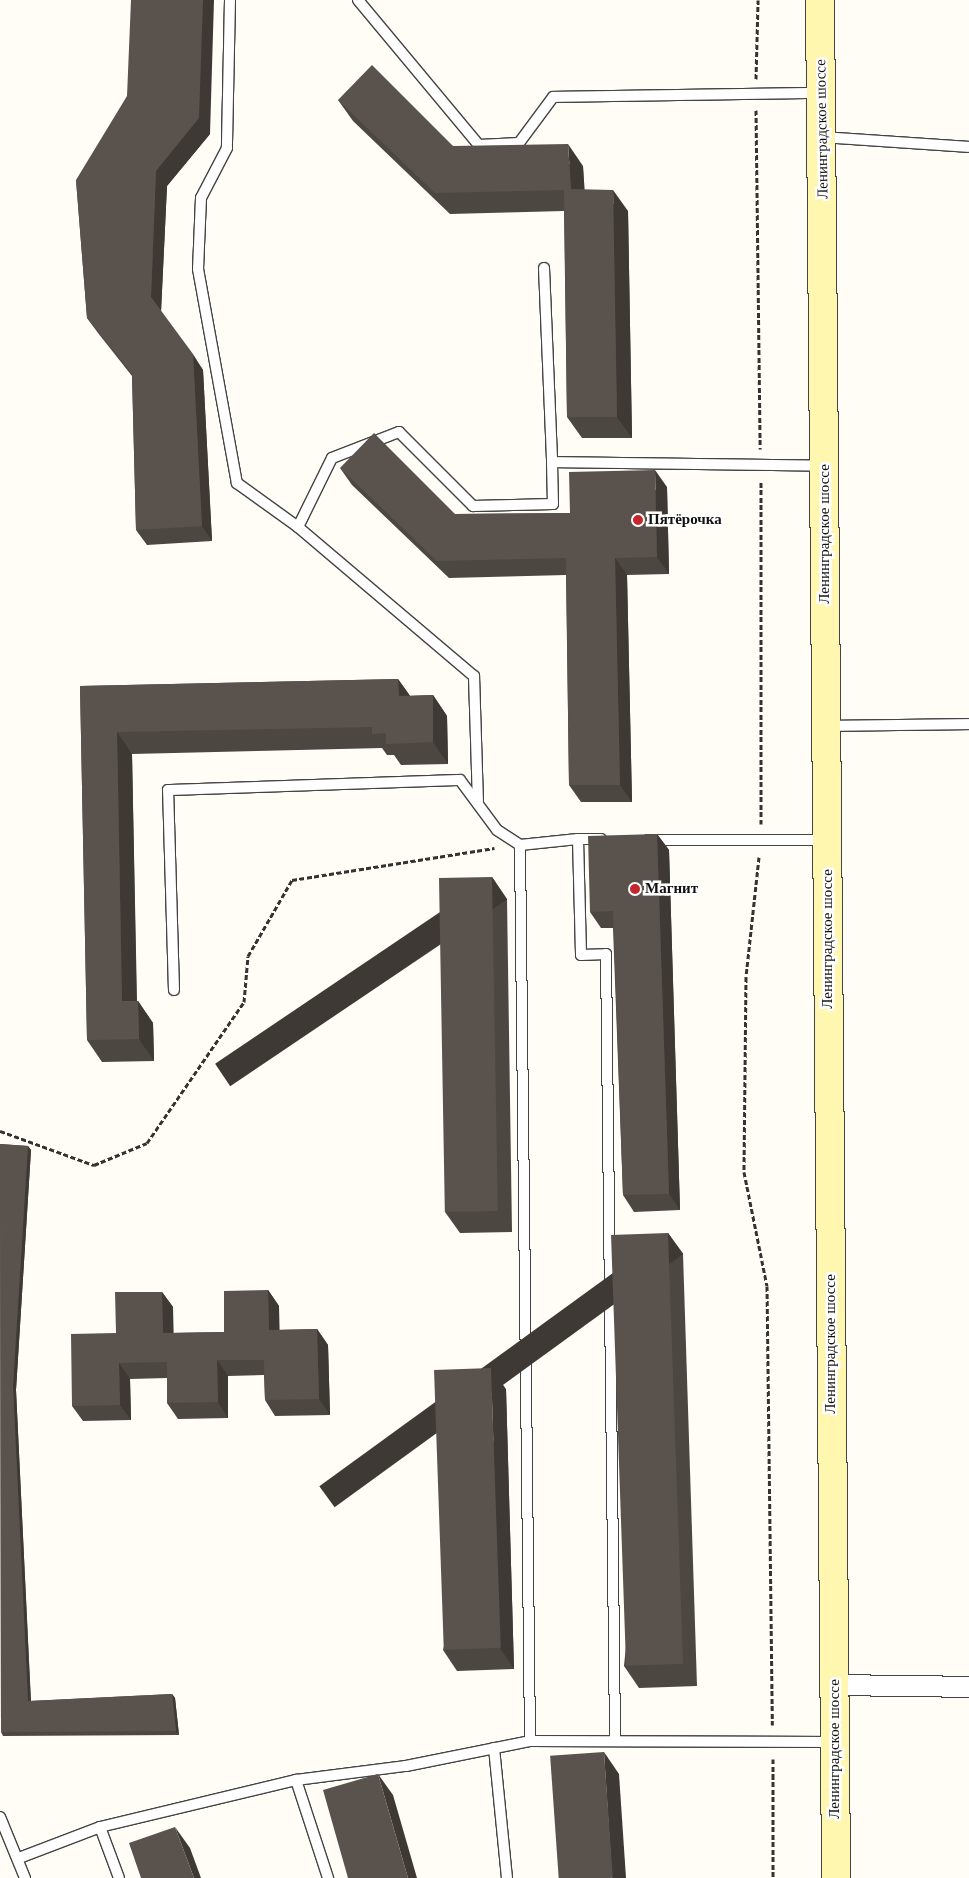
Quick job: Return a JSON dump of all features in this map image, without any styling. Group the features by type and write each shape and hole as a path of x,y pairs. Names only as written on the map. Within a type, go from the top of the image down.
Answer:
{"main road":[{"name":"Ленинградское шоссе","path":"820,0 836,1878"}],"street":[{"path":"834,1685 969,1687"}],"lane":[{"path":"230,0 226,148 201,198 198,269 237,483 298,527 474,676 478,804"},
{"path":"358,0 479,145 519,143 553,97 821,93"},
{"path":"822,137 969,147"},
{"path":"298,527 332,458 399,432 473,506 553,504 544,268"},
{"path":"552,462 824,466"},
{"path":"826,726 969,724"},
{"path":"174,990 168,790 460,780 497,830 520,844 578,839 617,839"},
{"path":"578,839 581,955 606,954 615,1741"},
{"path":"636,840 827,840"},
{"path":"520,844 530,1741"},
{"path":"19,1858 100,1827 296,1780 406,1766 530,1741 835,1742"},
{"path":"494,1748 507,1878"},
{"path":"296,1780 328,1878"},
{"path":"0,1817 19,1858 25,1878"},
{"path":"100,1827 119,1878"}],"path":[{"path":"758,0 756,94 760,465 760,840 746,977 744,1172 767,1286 773,1878"},
{"path":"0,1131 94,1165 147,1143 244,1002 248,956 292,880 520,844"}],"building":[{"path":"131,0 203,0 199,118 156,171 151,297 193,354 202,526 136,530 132,374 87,318 76,180 127,96"},
{"path":"372,65 453,146 568,144 571,189 613,190 617,417 567,417 564,190 435,193 338,100"},
{"path":"374,433 455,514 570,513 569,472 655,470 657,557 615,558 620,785 569,785 566,558 437,561 340,468"},
{"path":"398,679 399,696 433,695 433,742 386,744 386,733 372,734 372,727 117,732 122,1001 138,1001 139,1039 87,1040 80,686"},
{"path":"657,834 669,1194 623,1195 613,911 590,912 588,836"},
{"path":"492,877 498,1211 445,1212 439,878"},
{"path":"0,1144 28,1146 13,1386 28,1701 172,1694 176,1731 1,1732"},
{"path":"668,1233 683,1664 626,1666 611,1235"},
{"path":"268,1290 269,1330 317,1329 319,1399 265,1400 264,1360 217,1360 218,1402 167,1403 167,1362 119,1363 120,1405 72,1406 71,1334 116,1333 115,1292 162,1292 163,1333 224,1332 224,1291"},
{"path":"491,1368 501,1648 444,1650 434,1370"},
{"path":"604,1752 613,1878 559,1878 550,1756"},
{"path":"378,1774 408,1878 348,1878 323,1790"},
{"path":"175,1827 194,1878 141,1878 129,1843"}],"place":[{"name":"Пятёрочка","path":"638,520"},
{"name":"Магнит","path":"635,889"}]}
